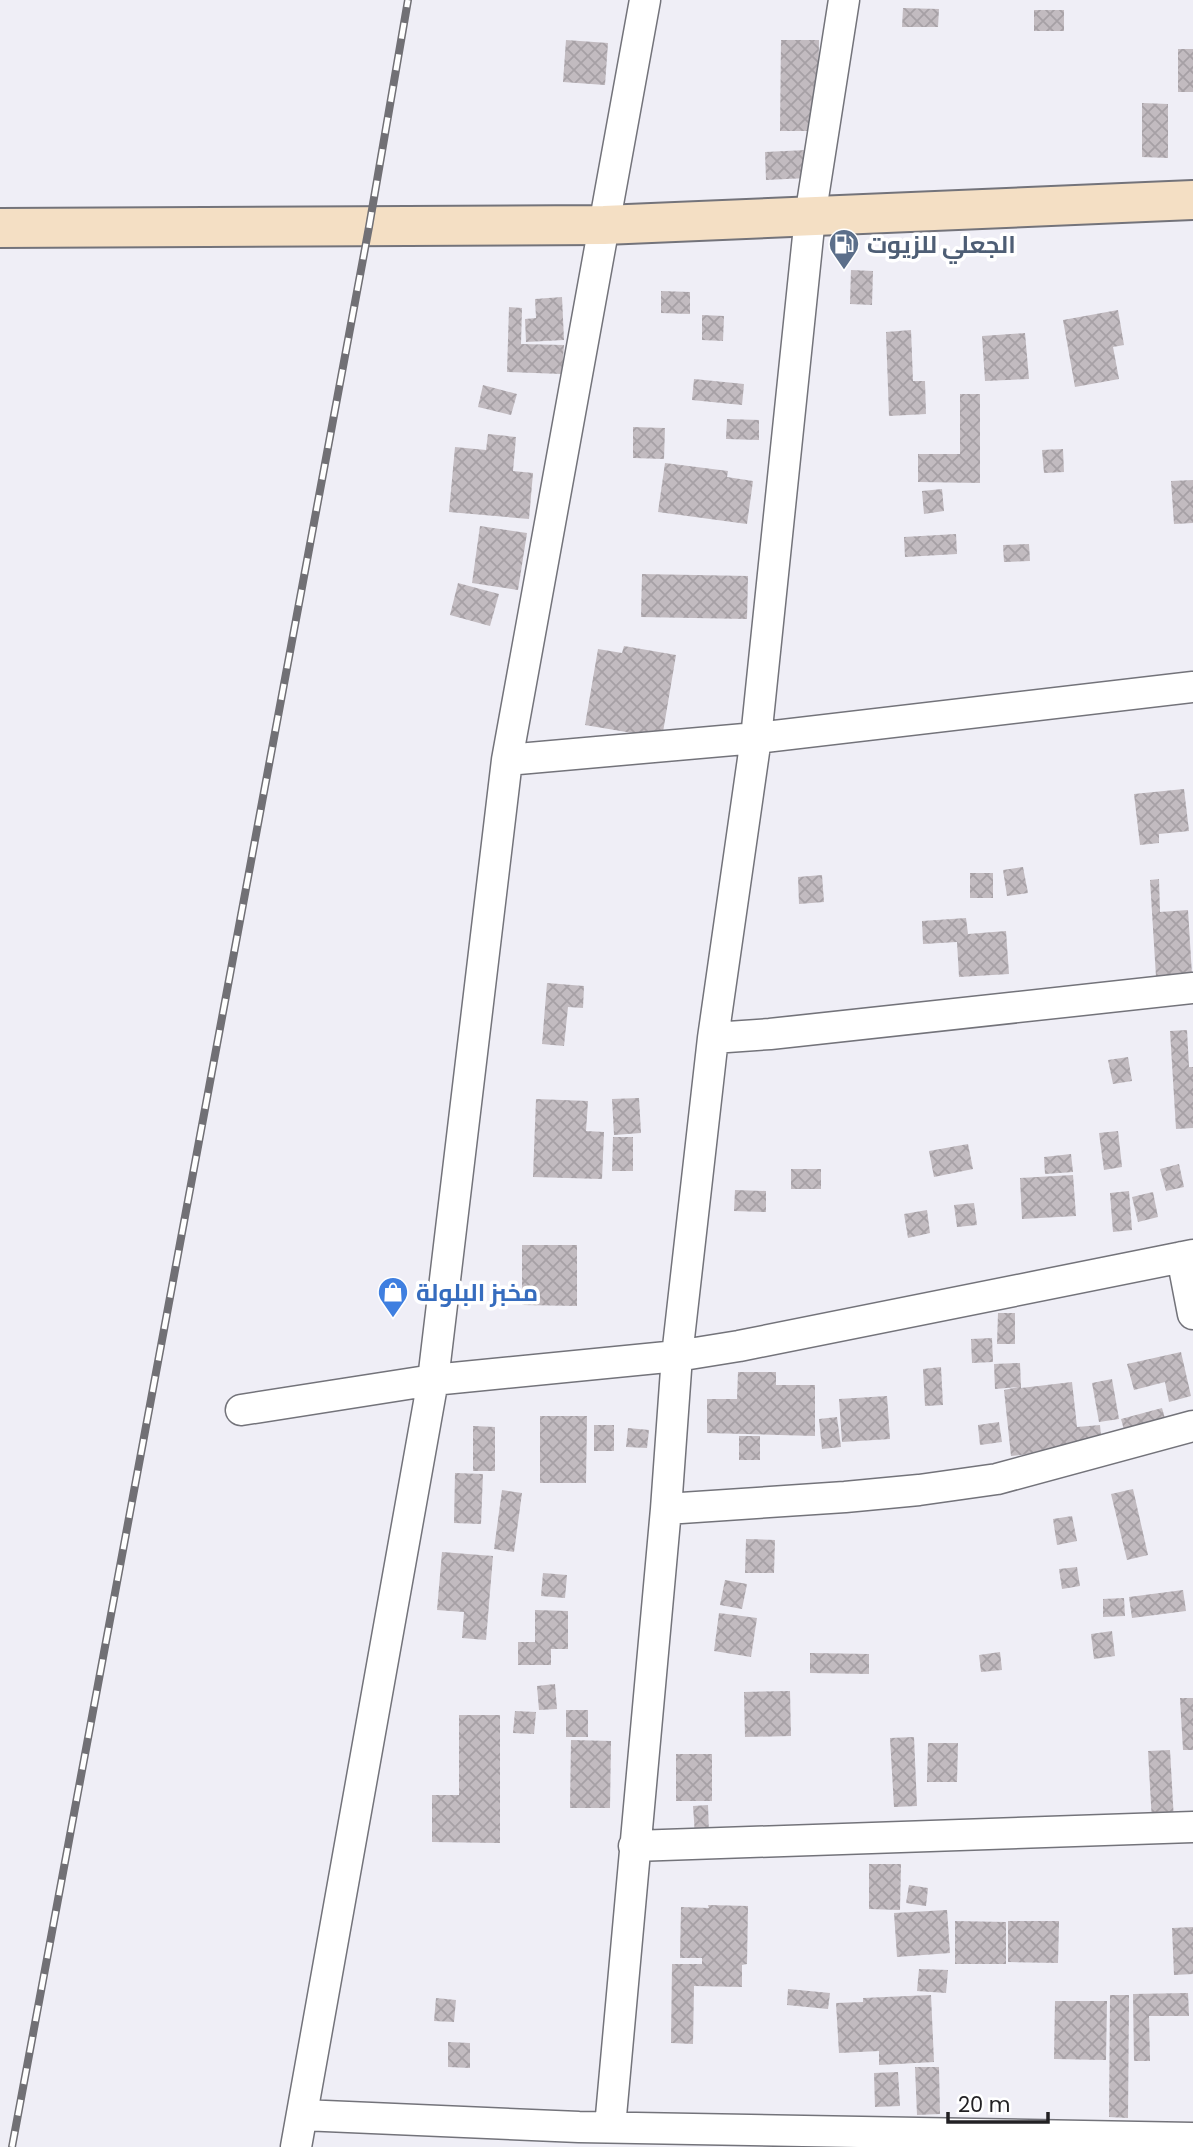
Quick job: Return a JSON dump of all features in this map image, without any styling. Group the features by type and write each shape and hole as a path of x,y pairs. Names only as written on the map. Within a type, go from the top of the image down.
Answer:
{"street":[{"path":"296,2147 433,1380 507,760 645,0"},
{"path":"610,2127 666,1509 677,1356 713,1038 756,738 810,217 844,0"},
{"path":"0,228 604,225 1193,200"},
{"path":"507,760 756,738 1193,687"},
{"path":"713,1038 1193,988"},
{"path":"241,1410 433,1380 677,1356 739,1346 1187,1256 1193,1314"},
{"path":"666,1509 845,1497 997,1479 1193,1426"},
{"path":"634,1846 1193,1827"},
{"path":"302,2115 578,2137 610,2127 975,2141 1193,2138"}],"building":[{"path":"903,8 939,9 938,27 902,27"},
{"path":"1034,10 1064,10 1064,31 1034,31"},
{"path":"566,40 608,43 605,85 563,82"},
{"path":"781,40 819,40 818,131 780,131"},
{"path":"1178,49 1193,49 1193,92 1178,92"},
{"path":"1142,103 1168,104 1168,158 1142,157"},
{"path":"827,149 828,177 766,180 765,152"},
{"path":"851,270 873,271 872,305 850,304"},
{"path":"661,291 690,292 690,314 661,313"},
{"path":"562,297 564,340 526,342 525,319 536,318 535,299"},
{"path":"509,307 522,308 521,344 564,345 562,374 507,372"},
{"path":"1118,310 1124,345 1113,347 1119,379 1075,387 1063,320"},
{"path":"702,315 724,316 723,341 702,340"},
{"path":"911,330 913,381 925,381 926,414 889,416 886,332"},
{"path":"1025,333 1029,379 985,381 982,336"},
{"path":"694,379 744,384 742,405 692,400"},
{"path":"483,385 517,394 511,415 478,407"},
{"path":"960,394 980,394 980,483 918,482 918,454 960,454"},
{"path":"727,419 759,420 759,440 726,439"},
{"path":"633,427 665,428 664,459 633,458"},
{"path":"488,434 516,437 513,471 533,473 529,519 449,512 455,447 486,450"},
{"path":"1063,449 1064,472 1044,473 1042,450"},
{"path":"665,463 728,471 727,477 753,481 747,524 658,512"},
{"path":"1193,480 1193,523 1174,524 1171,481"},
{"path":"942,489 944,511 924,514 922,491"},
{"path":"480,526 527,533 518,590 472,583"},
{"path":"956,534 957,554 905,557 904,537"},
{"path":"1029,544 1030,561 1004,562 1003,545"},
{"path":"642,574 748,576 747,619 641,617"},
{"path":"458,583 499,594 490,626 450,615"},
{"path":"624,646 676,655 662,738 585,725 598,649 622,653"},
{"path":"1184,789 1189,831 1159,834 1159,843 1140,845 1134,794"},
{"path":"1023,867 1028,893 1007,896 1003,870"},
{"path":"970,873 993,873 993,898 970,898"},
{"path":"822,875 824,902 799,904 798,877"},
{"path":"1159,879 1160,912 1188,910 1193,991 1157,993 1150,880"},
{"path":"966,918 968,934 1006,931 1009,974 959,977 957,942 923,944 922,921"},
{"path":"547,983 584,986 583,1008 568,1007 564,1046 542,1044"},
{"path":"1187,1030 1189,1067 1193,1067 1193,1128 1176,1129 1170,1031"},
{"path":"1128,1057 1132,1081 1113,1084 1108,1060"},
{"path":"639,1098 641,1133 614,1135 612,1099"},
{"path":"536,1099 588,1101 586,1131 604,1132 602,1179 533,1177"},
{"path":"1118,1131 1122,1167 1104,1170 1099,1133"},
{"path":"613,1137 633,1137 633,1171 612,1171"},
{"path":"968,1144 973,1169 934,1177 929,1151"},
{"path":"1071,1154 1073,1172 1045,1174 1044,1157"},
{"path":"1179,1164 1184,1187 1166,1191 1160,1169"},
{"path":"791,1169 821,1169 821,1189 791,1189"},
{"path":"1073,1175 1076,1216 1022,1219 1020,1178"},
{"path":"735,1190 766,1191 766,1212 734,1211"},
{"path":"1129,1191 1132,1230 1113,1232 1110,1193"},
{"path":"1153,1192 1158,1217 1138,1222 1132,1197"},
{"path":"974,1203 977,1225 957,1227 954,1205"},
{"path":"927,1210 930,1233 908,1238 904,1214"},
{"path":"522,1245 577,1245 577,1306 522,1305"},
{"path":"998,1313 1015,1313 1015,1344 997,1344"},
{"path":"992,1338 993,1362 972,1363 971,1339"},
{"path":"1181,1352 1191,1396 1169,1402 1165,1382 1134,1390 1127,1364"},
{"path":"1020,1363 1021,1388 1072,1382 1077,1427 1100,1425 1102,1446 1011,1456 1004,1390 1018,1387 995,1389 994,1364"},
{"path":"941,1367 943,1405 925,1406 923,1369"},
{"path":"738,1372 776,1372 776,1385 815,1385 815,1436 707,1433 707,1399 737,1399"},
{"path":"1112,1379 1119,1419 1099,1422 1092,1383"},
{"path":"887,1396 890,1439 842,1442 839,1399"},
{"path":"1162,1408 1168,1429 1127,1441 1121,1419"},
{"path":"540,1416 587,1416 586,1483 540,1483"},
{"path":"837,1417 841,1447 822,1449 819,1419"},
{"path":"999,1422 1002,1442 980,1445 978,1425"},
{"path":"594,1425 614,1425 614,1451 594,1451"},
{"path":"473,1426 495,1427 495,1471 473,1471"},
{"path":"628,1428 649,1430 647,1448 626,1447"},
{"path":"739,1436 760,1436 760,1460 739,1460"},
{"path":"455,1473 483,1474 481,1524 454,1523"},
{"path":"1133,1489 1148,1555 1127,1560 1111,1494"},
{"path":"502,1490 522,1493 514,1552 494,1549"},
{"path":"1072,1516 1077,1541 1057,1545 1053,1519"},
{"path":"746,1539 775,1540 774,1573 745,1573"},
{"path":"442,1552 493,1556 486,1640 462,1638 464,1612 437,1610"},
{"path":"1077,1567 1080,1586 1062,1589 1059,1569"},
{"path":"543,1573 567,1575 565,1598 541,1596"},
{"path":"725,1580 747,1584 742,1609 720,1605"},
{"path":"1183,1590 1186,1611 1132,1618 1129,1597"},
{"path":"1124,1598 1125,1616 1103,1617 1103,1599"},
{"path":"535,1610 568,1611 568,1649 551,1649 551,1665 518,1665 518,1642 535,1642"},
{"path":"719,1613 757,1618 751,1657 714,1651"},
{"path":"1112,1631 1115,1656 1094,1659 1091,1634"},
{"path":"1000,1652 1002,1670 981,1672 979,1655"},
{"path":"810,1653 869,1654 869,1674 810,1673"},
{"path":"555,1684 557,1709 539,1710 537,1686"},
{"path":"790,1691 791,1736 745,1737 744,1692"},
{"path":"1180,1698 1193,1698 1193,1750 1183,1750"},
{"path":"566,1710 588,1710 588,1737 566,1737"},
{"path":"515,1711 536,1712 534,1734 513,1733"},
{"path":"459,1715 500,1715 500,1843 432,1842 432,1795 459,1795"},
{"path":"914,1737 917,1806 894,1807 890,1738"},
{"path":"571,1740 611,1741 610,1808 570,1808"},
{"path":"928,1743 958,1743 957,1782 927,1782"},
{"path":"1170,1750 1174,1821 1152,1822 1148,1751"},
{"path":"676,1754 712,1754 712,1801 676,1801"},
{"path":"708,1805 709,1834 695,1835 693,1806"},
{"path":"869,1864 901,1864 900,1910 869,1909"},
{"path":"909,1885 928,1888 926,1906 906,1903"},
{"path":"708,1905 748,1906 747,1964 742,1965 742,1987 694,1986 693,2044 671,2043 672,1964 702,1964 702,1958 680,1958 681,1907 709,1908"},
{"path":"947,1910 950,1953 897,1957 894,1913"},
{"path":"955,1921 1006,1922 1006,1964 955,1964"},
{"path":"1008,1921 1059,1921 1058,1963 1008,1962"},
{"path":"1193,1927 1193,1974 1174,1975 1172,1928"},
{"path":"919,1969 948,1970 946,1993 917,1991"},
{"path":"788,1989 830,1993 828,2009 787,2005"},
{"path":"1188,1993 1189,2016 1149,2016 1150,2061 1134,2061 1133,1994"},
{"path":"931,1995 934,2062 879,2065 879,2051 839,2053 836,2003 863,2002 863,1998"},
{"path":"1110,1995 1129,1995 1128,2118 1109,2117"},
{"path":"436,1998 456,2000 454,2022 434,2021"},
{"path":"1055,2001 1107,2001 1106,2060 1054,2059"},
{"path":"448,2042 470,2043 470,2068 448,2067"},
{"path":"915,2067 939,2067 940,2114 917,2115"},
{"path":"898,2072 900,2106 875,2107 874,2073"}],"railway":[{"path":"12,2147 369,227 408,0"}],"place":[{"name":"الجعلي للزيوت","path":"844,271"},
{"name":"مخبز البلولة","path":"393,1319"}]}
